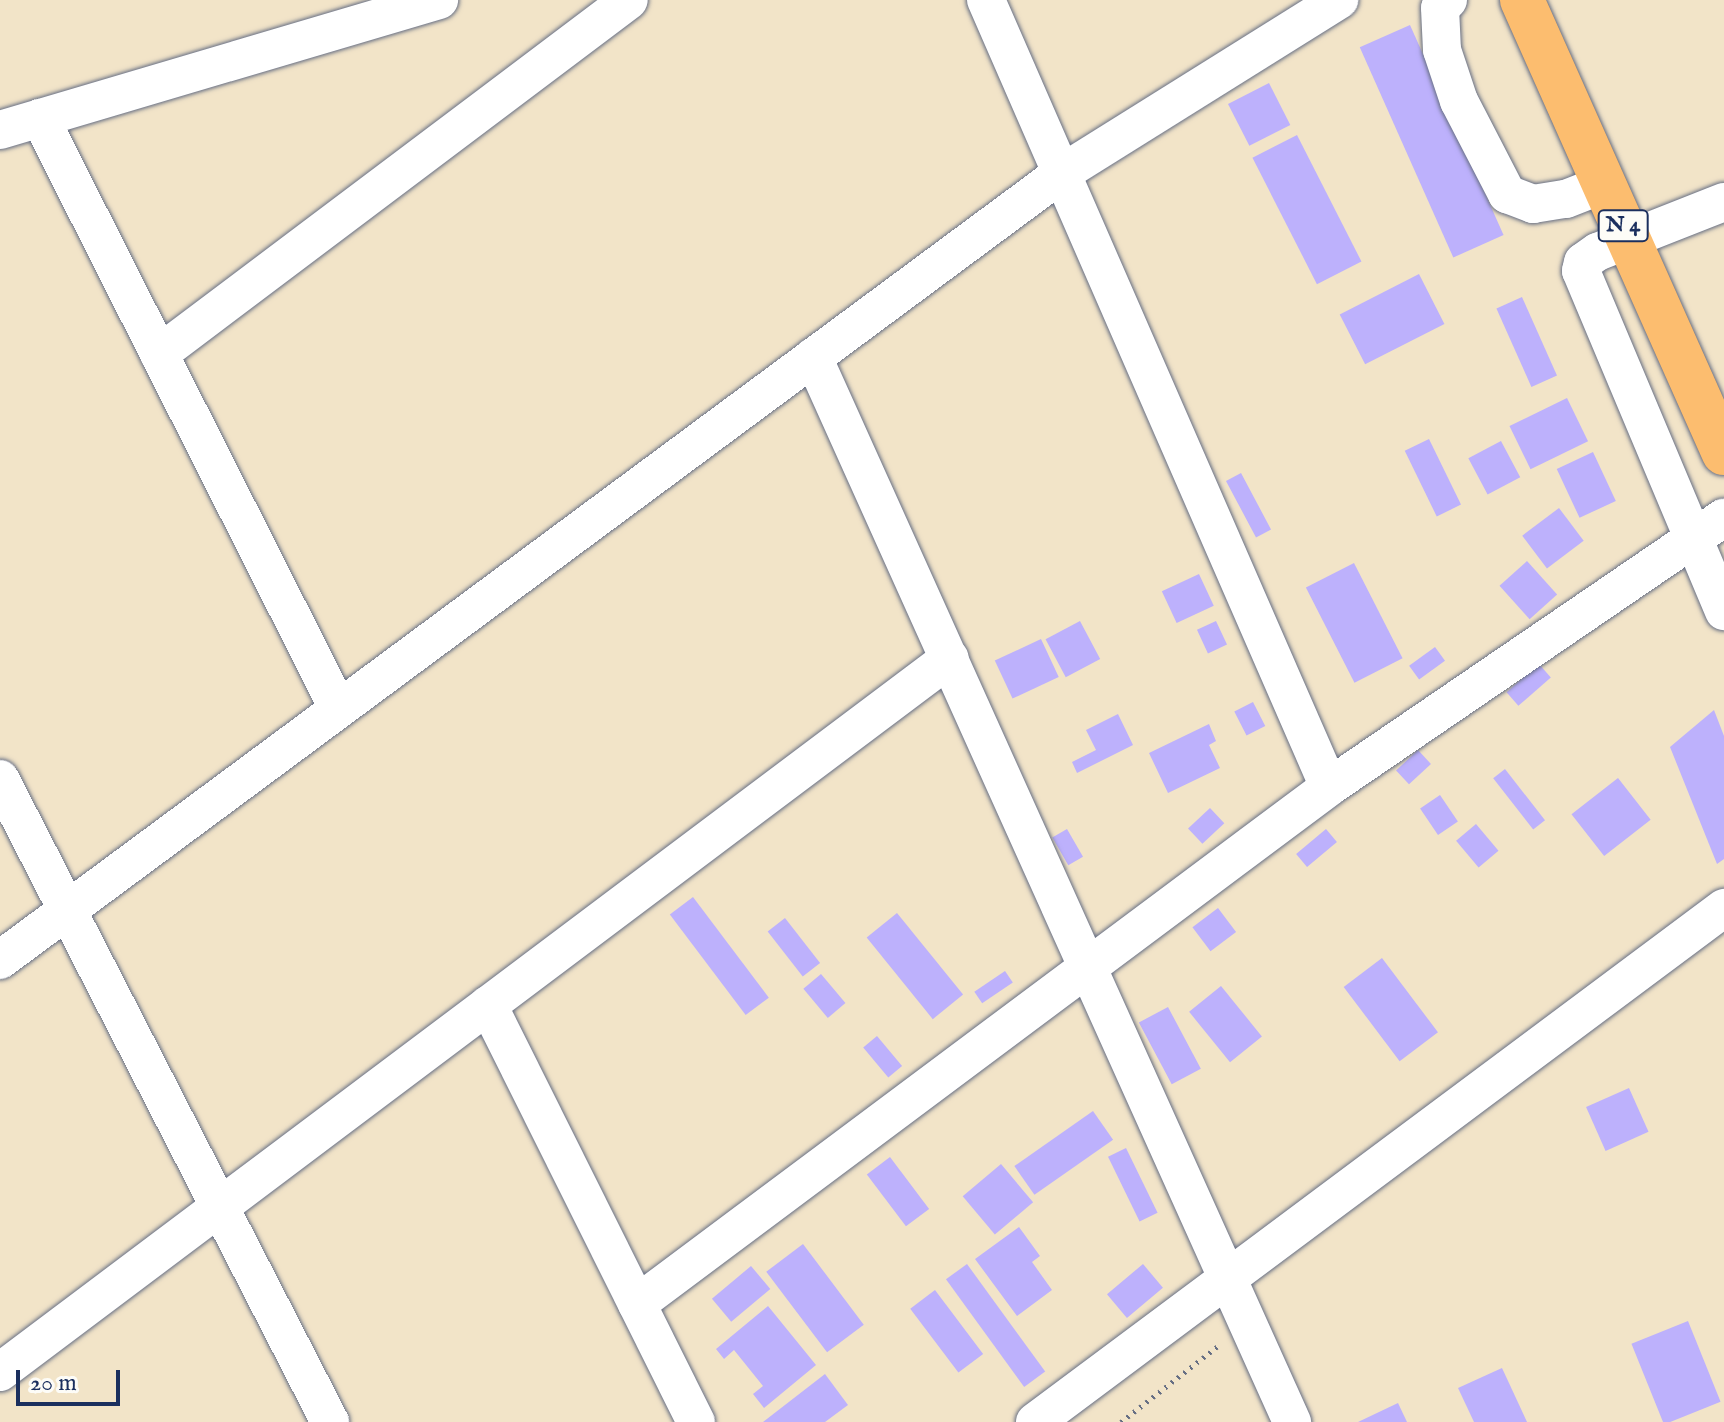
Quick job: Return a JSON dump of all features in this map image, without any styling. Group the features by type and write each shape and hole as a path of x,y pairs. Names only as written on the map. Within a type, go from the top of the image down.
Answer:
{"highway":[{"name":"N 4","path":"1522,0 1724,453"}],"street":[{"path":"0,130 439,0"},
{"path":"159,354 629,0"},
{"path":"986,0 1329,787"},
{"path":"0,960 1062,173 1339,0"},
{"path":"1448,0 1440,8 1442,50 1459,101 1507,194 1533,204 1566,199 1604,184"},
{"path":"40,118 338,708"},
{"path":"1724,202 1583,262 1582,280 1724,611"},
{"path":"813,357 1230,1276 1292,1422"},
{"path":"637,1304 1329,787 1691,537 1724,518"},
{"path":"0,1372 950,658"},
{"path":"0,779 330,1422"},
{"path":"1035,1422 1724,908"},
{"path":"488,1005 696,1422"}],"path":[{"path":"1121,1422 1248,1323"}],"building":[{"path":"1410,25 1504,235 1453,257 1360,47"},
{"path":"1269,83 1290,125 1249,146 1228,104"},
{"path":"1297,135 1361,262 1317,284 1252,158"},
{"path":"1419,274 1444,324 1365,364 1340,314"},
{"path":"1522,297 1557,376 1531,387 1496,308"},
{"path":"1567,398 1588,441 1531,469 1509,426"},
{"path":"1429,439 1461,505 1437,516 1405,451"},
{"path":"1501,441 1520,477 1488,495 1468,458"},
{"path":"1593,452 1616,501 1580,518 1557,469"},
{"path":"1241,473 1271,530 1256,537 1226,481"},
{"path":"1559,508 1584,541 1547,568 1522,536"},
{"path":"1527,561 1557,594 1530,619 1500,586"},
{"path":"1354,563 1403,658 1354,683 1306,588"},
{"path":"1199,574 1214,606 1177,623 1162,591"},
{"path":"1080,621 1100,659 1066,677 1046,639"},
{"path":"1216,621 1227,645 1208,653 1197,630"},
{"path":"1041,639 1059,677 1013,699 995,661"},
{"path":"1435,647 1445,661 1419,680 1409,666"},
{"path":"1539,664 1551,678 1518,706 1507,692"},
{"path":"1253,702 1265,726 1247,736 1234,712"},
{"path":"1714,710 1724,736 1724,859 1717,864 1670,747"},
{"path":"1118,714 1133,745 1077,773 1072,762 1096,750 1086,730"},
{"path":"1209,724 1216,741 1209,745 1220,768 1168,793 1149,753"},
{"path":"1418,750 1431,764 1409,784 1396,770"},
{"path":"1505,769 1545,820 1533,829 1493,778"},
{"path":"1618,778 1651,820 1604,856 1572,814"},
{"path":"1440,795 1458,822 1438,835 1420,808"},
{"path":"1210,808 1224,823 1202,844 1188,828"},
{"path":"1476,824 1498,851 1479,868 1456,841"},
{"path":"1067,829 1083,857 1068,865 1052,838"},
{"path":"1326,829 1337,842 1307,867 1296,854"},
{"path":"693,897 769,998 746,1015 670,914"},
{"path":"1218,908 1236,932 1210,951 1192,927"},
{"path":"897,913 963,995 933,1019 867,938"},
{"path":"785,918 820,963 803,976 768,932"},
{"path":"1382,958 1438,1032 1400,1061 1344,987"},
{"path":"1005,971 1013,983 982,1003 974,992"},
{"path":"821,974 845,1003 828,1018 803,989"},
{"path":"1221,986 1262,1037 1230,1062 1189,1012"},
{"path":"1168,1007 1201,1069 1172,1084 1139,1022"},
{"path":"877,1036 902,1066 888,1077 863,1048"},
{"path":"1629,1088 1649,1132 1606,1151 1586,1107"},
{"path":"1093,1111 1113,1140 1034,1195 1014,1166"},
{"path":"1126,1148 1158,1213 1140,1221 1108,1157"},
{"path":"890,1157 929,1209 906,1226 867,1174"},
{"path":"1001,1164 1033,1202 995,1234 963,1196"},
{"path":"1019,1227 1040,1256 1032,1262 1052,1290 1017,1316 975,1259"},
{"path":"803,1244 864,1325 827,1352 766,1272"},
{"path":"967,1264 1045,1372 1024,1387 946,1279"},
{"path":"1143,1264 1163,1288 1127,1318 1107,1294"},
{"path":"751,1266 770,1289 731,1322 712,1299"},
{"path":"935,1290 983,1354 958,1373 910,1309"},
{"path":"768,1306 816,1365 764,1408 753,1394 763,1386 734,1350 724,1359 716,1349"},
{"path":"1688,1321 1721,1402 1670,1422 1663,1422 1631,1344"},
{"path":"1502,1368 1527,1422 1474,1422 1458,1388"},
{"path":"825,1374 848,1405 825,1422 763,1422"},
{"path":"1398,1403 1407,1422 1358,1422"}]}
